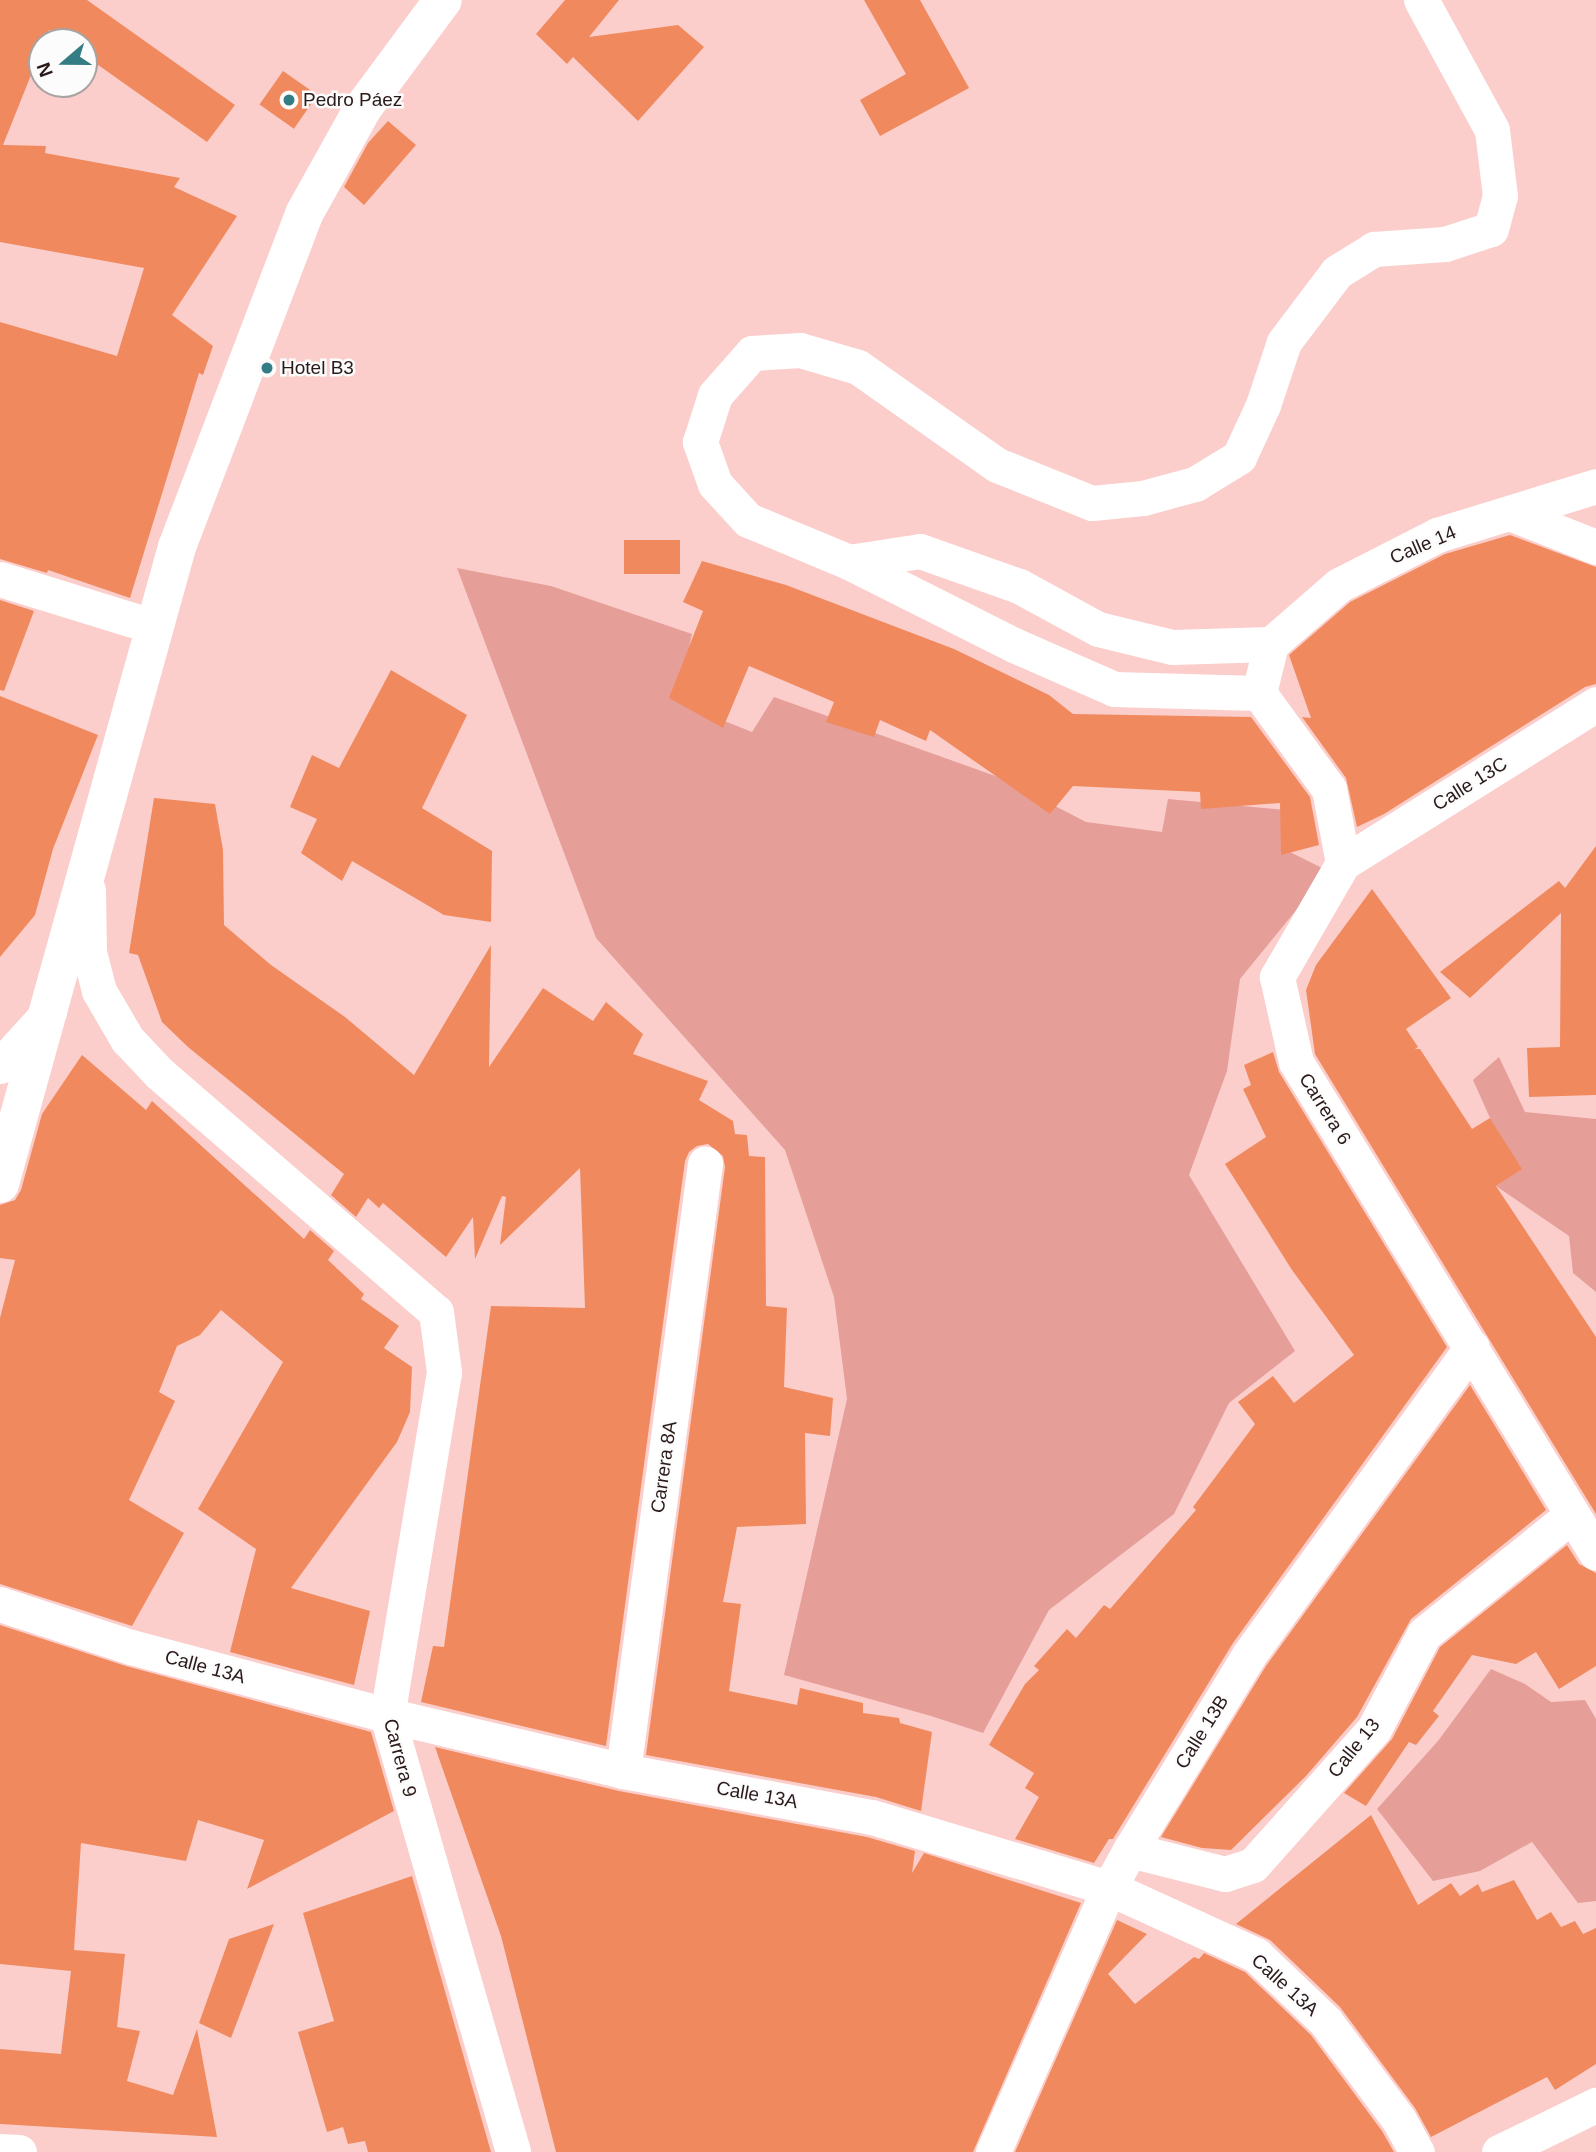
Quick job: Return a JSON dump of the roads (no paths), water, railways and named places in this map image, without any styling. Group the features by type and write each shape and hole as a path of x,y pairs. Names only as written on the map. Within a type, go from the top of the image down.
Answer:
{"street":[{"path":"0,1184 177,547 304,215 363,108 443,0"},
{"path":"1259,693 1114,689 1014,645 849,562 748,520 715,484 700,442 715,395 752,353 800,350 858,367 997,466 1092,503 1143,498 1195,484 1239,457 1263,405 1284,342 1337,272 1374,249 1445,244 1491,229 1500,197 1492,130 1421,0"},
{"name":"Calle 14","path":"1271,644 1339,585 1437,535 1596,488"},
{"path":"1512,514 1596,547"},
{"path":"849,562 920,551 1019,586 1098,629 1172,647 1271,644 1259,693 1329,789 1343,863"},
{"path":"0,579 155,627"},
{"name":"Calle 13C","path":"1343,863 1596,704"},
{"name":"Carrera 6","path":"1343,863 1277,977 1296,1062 1596,1553"},
{"name":"Carrera 9","path":"87,873 89,952 99,991 127,1039 159,1073 436,1312 444,1372 387,1714 513,2152"},
{"path":"0,1066 49,1012"},
{"name":"Carrera 8A","path":"623,1771 705,1164"},
{"name":"Calle 13B","path":"993,2152 1109,1888 1130,1850 1249,1655 1472,1347"},
{"name":"Calle 13","path":"1130,1850 1225,1874 1253,1865 1374,1729 1424,1634 1572,1515"},
{"name":"Calle 13A","path":"0,1604 131,1647 387,1714 623,1771 872,1817 1109,1888 1256,1955 1326,2022 1399,2120 1417,2152"},
{"path":"1499,2152 1596,2105"},
{"path":"0,2151 19,2152"}],"place":[{"name":"Pedro Páez","path":"289,100"},
{"name":"Hotel B3","path":"267,368"}]}
